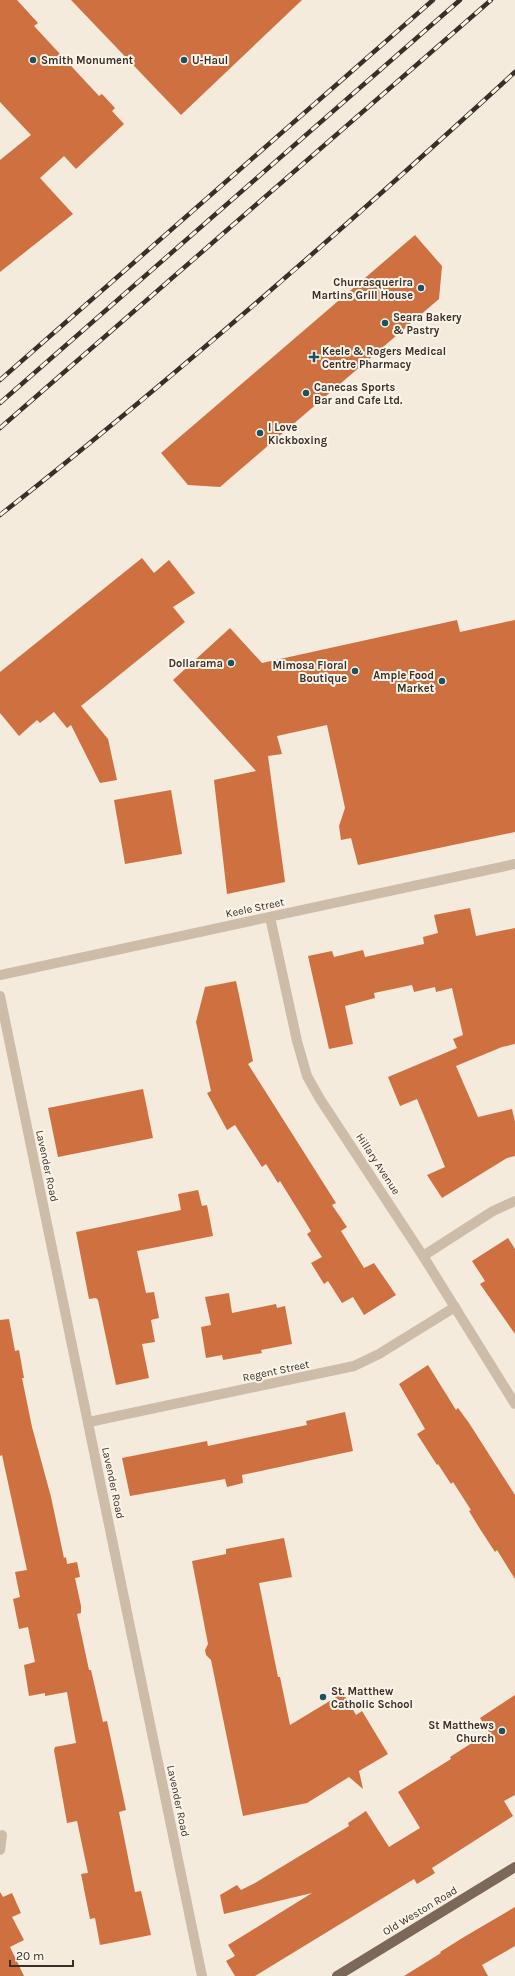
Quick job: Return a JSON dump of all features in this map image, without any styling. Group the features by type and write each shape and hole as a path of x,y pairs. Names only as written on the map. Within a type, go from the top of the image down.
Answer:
{"main road":[{"name":"Old Weston Road","path":"337,1976 515,1867"}],"street":[{"name":"Keele Street","path":"0,975 515,864"},
{"name":"Hillary Avenue","path":"270,917 307,1076 320,1099 423,1256 515,1404"},
{"name":"Lavender Road","path":"0,996 202,1976"},
{"path":"423,1256 493,1211 515,1201"},
{"name":"Regent Street","path":"89,1422 354,1366 379,1354 454,1306"},
{"path":"0,1850 2,1835"}],"building":[{"name":"Smith Monument","path":"0,0 17,0 38,23 34,26 99,96 102,94 115,108 112,111 124,124 76,169 64,156 40,178 73,214 0,272 0,160 31,135 0,102"},
{"name":"U-Haul","path":"71,0 302,0 181,115"},
{"path":"415,235 442,266 439,299 220,487 188,485 161,453"},
{"path":"142,558 154,573 169,560 195,593 173,607 185,622 81,706 108,739 117,780 100,783 71,725 67,728 54,712 40,723 37,720 19,736 0,713 0,672"},
{"path":"457,620 460,632 515,620 515,832 358,865 351,838 341,840 339,826 345,808 327,725 277,736 282,754 268,756 285,882 227,894 214,780 256,771 173,680 230,628 262,663"},
{"path":"171,790 182,854 125,864 114,800"},
{"path":"470,908 476,936 515,928 515,1044 502,1047 456,1066 478,1117 512,1109 515,1122 515,1156 507,1158 442,1198 427,1175 445,1167 417,1099 400,1106 388,1077 457,1048 453,1039 463,1035 452,988 436,992 435,987 414,992 412,985 374,993 375,998 345,1006 353,1044 329,1049 308,956 332,951 334,957 363,950 365,957 424,944 423,937 438,933 434,915"},
{"path":"236,981 253,1061 248,1064 336,1203 332,1205 347,1227 341,1231 364,1268 374,1263 396,1295 364,1315 353,1297 342,1303 328,1281 324,1284 311,1263 322,1257 307,1234 311,1231 280,1181 278,1183 266,1164 262,1167 235,1125 227,1130 207,1093 211,1091 196,1022 205,987"},
{"path":"143,1089 153,1138 58,1157 48,1108"},
{"path":"198,1190 202,1206 207,1205 213,1236 137,1251 146,1293 154,1292 159,1318 151,1320 155,1342 142,1344 149,1378 116,1385 98,1300 96,1298 89,1299 76,1232 181,1210 178,1194"},
{"path":"508,1238 515,1249 515,1334 480,1284 485,1281 472,1261"},
{"path":"229,1293 232,1313 276,1304 277,1308 285,1306 292,1344 261,1350 262,1353 223,1360 222,1355 206,1358 201,1327 211,1325 205,1297"},
{"path":"9,1319 15,1351 19,1350 24,1378 22,1378 32,1427 51,1497 64,1558 66,1557 67,1564 77,1562 80,1577 75,1578 81,1613 77,1614 89,1670 91,1670 103,1722 107,1721 126,1810 119,1812 135,1892 141,1891 151,1935 100,1945 95,1918 90,1919 81,1874 88,1873 77,1821 67,1823 54,1750 55,1747 76,1743 67,1692 45,1696 45,1693 29,1696 24,1665 35,1662 28,1627 19,1629 13,1599 20,1597 15,1572 27,1570 2,1455 0,1456 0,1320"},
{"path":"428,1365 456,1410 458,1408 469,1423 515,1495 515,1579 497,1550 495,1552 480,1529 469,1511 471,1510 453,1482 451,1484 417,1434 425,1429 399,1384"},
{"path":"345,1412 353,1451 242,1475 243,1483 227,1487 225,1479 130,1496 122,1458 207,1441 208,1446 307,1425 306,1421"},
{"path":"284,1538 292,1577 259,1583 278,1677 280,1677 290,1725 343,1693 356,1715 362,1711 388,1754 359,1771 363,1789 349,1777 307,1803 243,1816 211,1660 206,1655 205,1650 208,1644 192,1561 226,1554 226,1549"},
{"path":"515,1695 515,1795 504,1801 513,1816 432,1868 435,1873 417,1884 414,1879 255,1976 235,1976 226,1961 235,1956 228,1945 312,1893 224,1914 220,1895 237,1885 241,1890 255,1883 349,1826 348,1823 366,1811 389,1847 420,1828 398,1792 451,1759 450,1757 489,1732 480,1718"},
{"path":"0,1892 3,1897 12,1893 21,1913 12,1917 24,1940 10,1947 24,1976 0,1976"},
{"path":"515,1907 515,1946 482,1965 488,1976 404,1976 464,1937"}],"railway":[{"path":"0,380 433,0"},
{"path":"0,403 460,0"},
{"path":"0,428 491,0"},
{"path":"0,515 197,354 326,242 515,72"}],"place":[{"name":"Smith Monument","path":"33,60"},
{"name":"U-Haul","path":"184,60"},
{"name":"Churrasquerira Martins Grill House","path":"421,288"},
{"name":"Seara Bakery & Pastry","path":"385,323"},
{"name":"Keele & Rogers Medical Centre Pharmacy","path":"314,357"},
{"name":"Canecas Sports Bar and Cafe Ltd.","path":"306,393"},
{"name":"I Love Kickboxing","path":"260,433"},
{"name":"Dollarama","path":"231,663"},
{"name":"Mimosa Floral Boutique","path":"355,671"},
{"name":"Ample Food Market","path":"442,681"},
{"name":"St. Matthew Catholic School","path":"323,1697"},
{"name":"St Matthews Church","path":"502,1731"}]}
